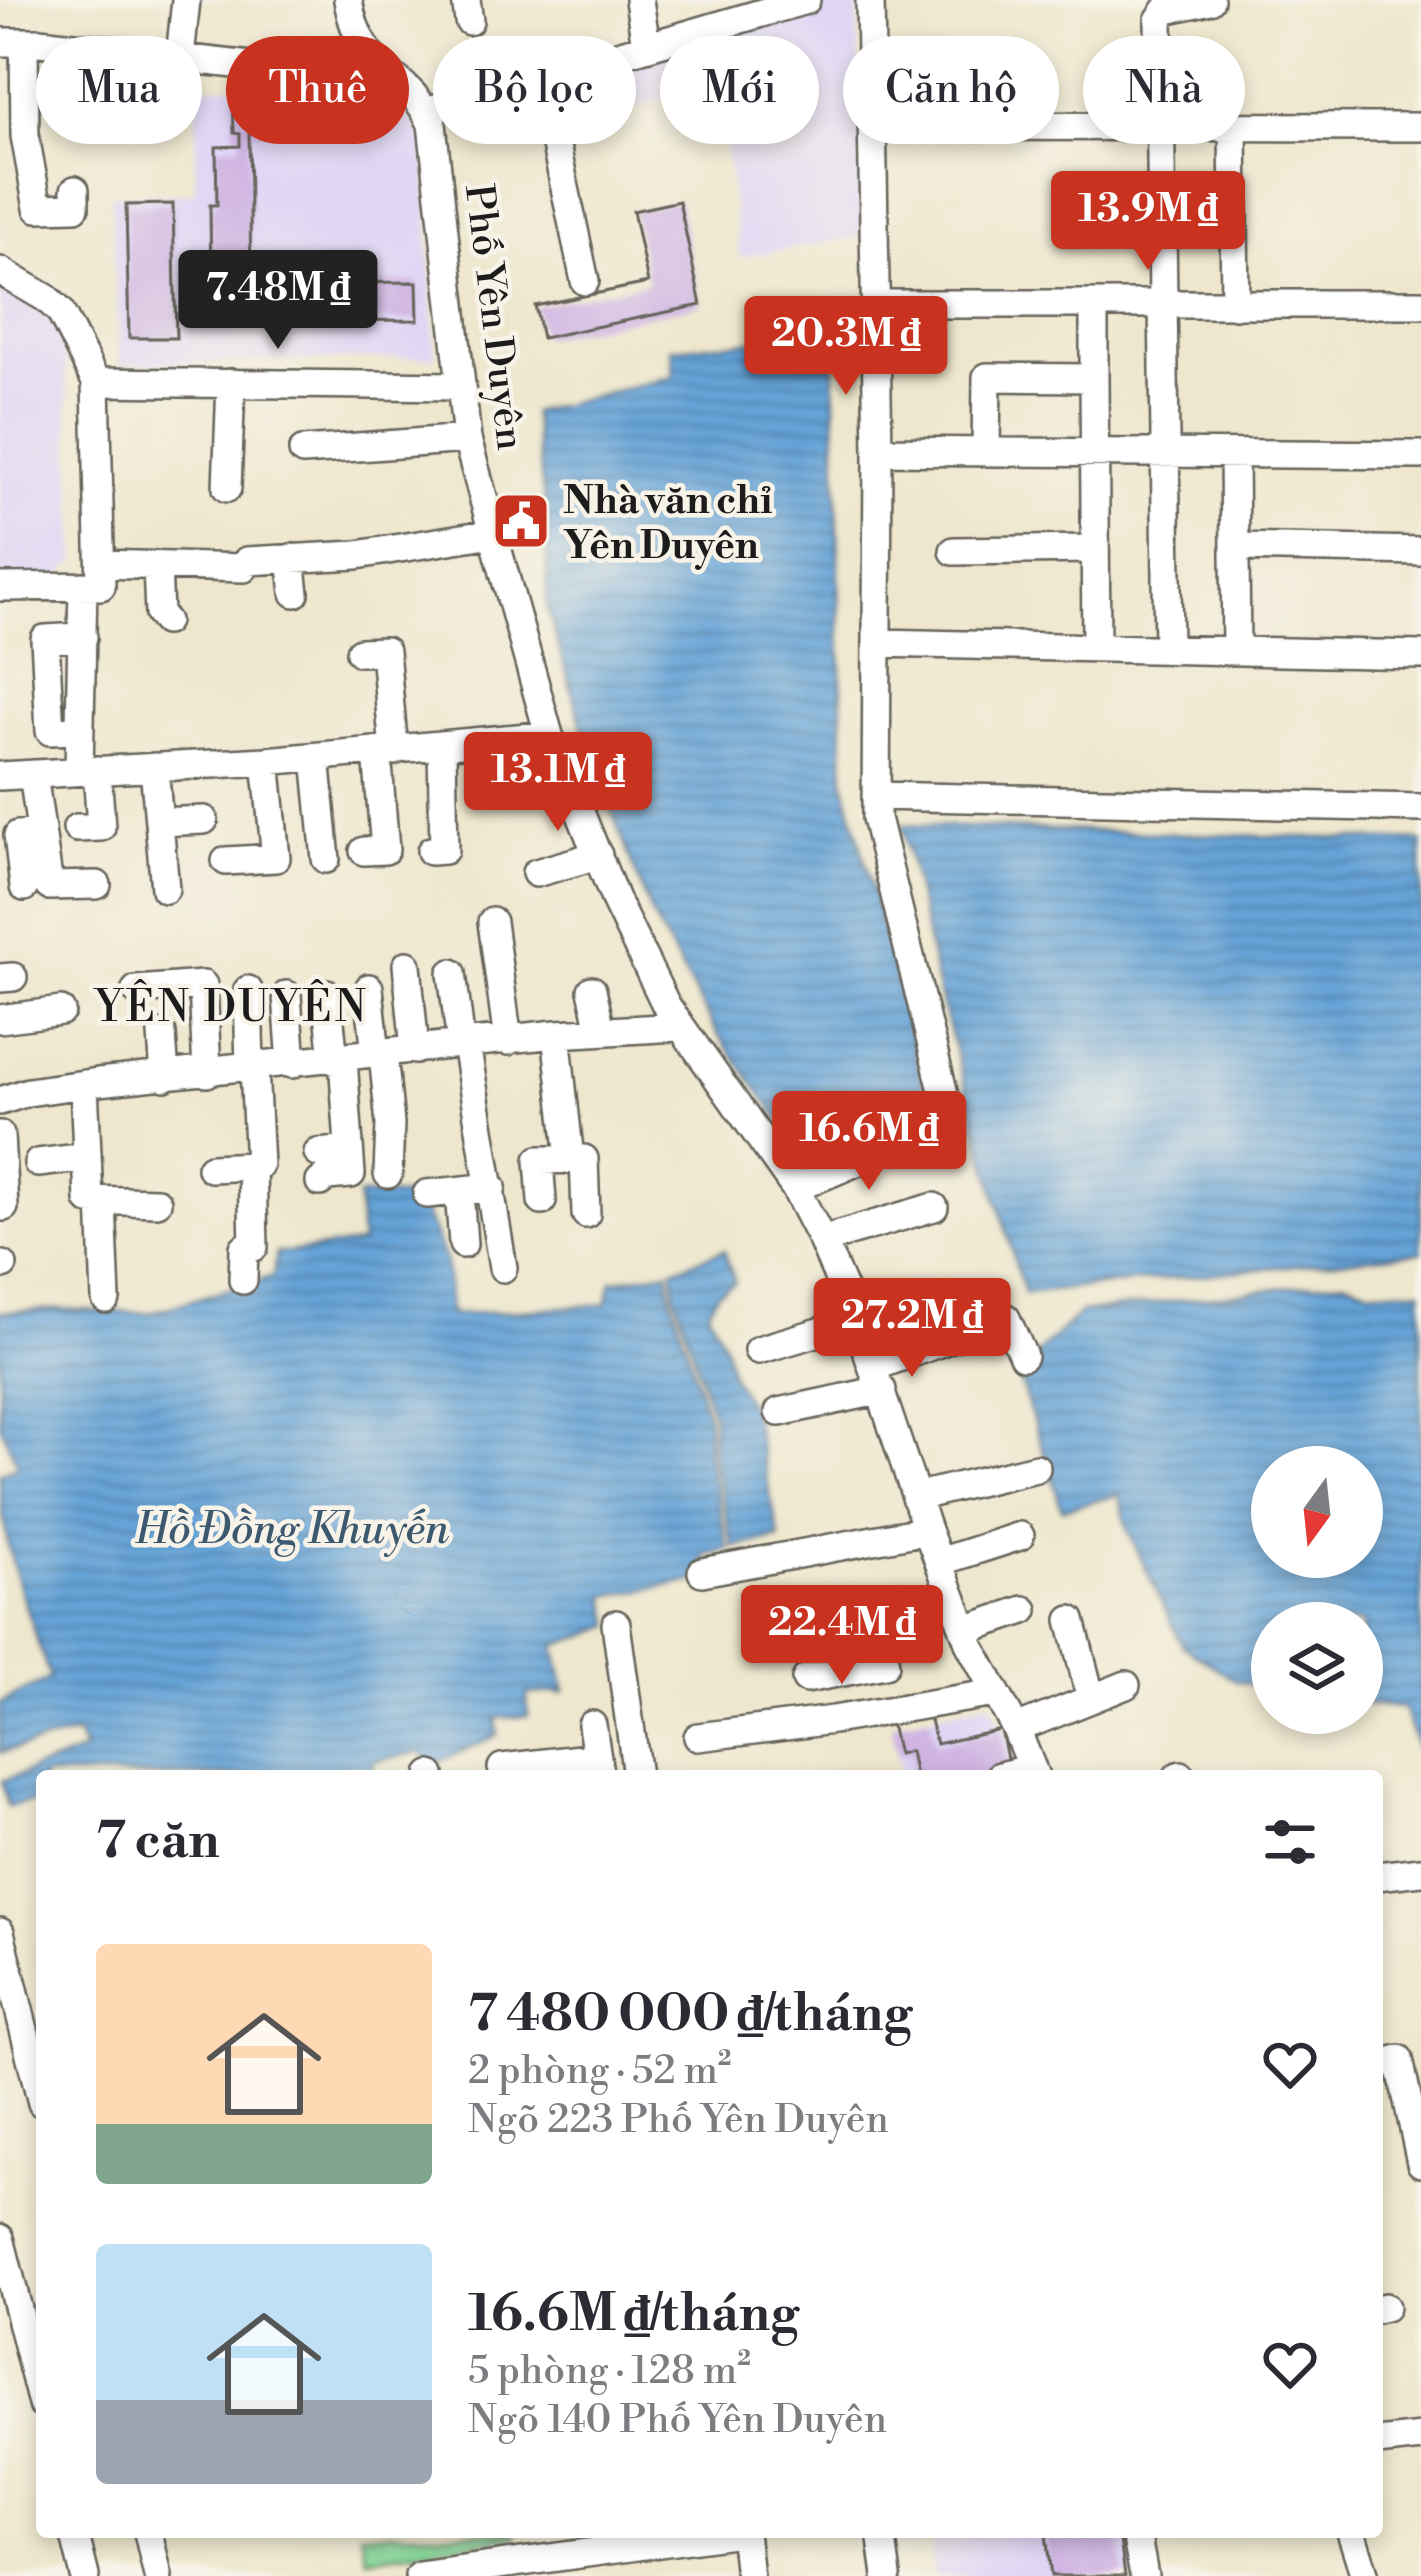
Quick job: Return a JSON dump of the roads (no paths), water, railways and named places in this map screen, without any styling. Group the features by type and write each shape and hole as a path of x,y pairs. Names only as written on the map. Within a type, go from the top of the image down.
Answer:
{"street":[{"path":"182,36 185,0"},
{"path":"348,0 357,36"},
{"path":"639,0 646,46"},
{"path":"636,49 806,0"},
{"path":"870,0 871,36"},
{"path":"1159,36 1159,20 1166,10 1210,0"},
{"path":"12,42 38,214 74,207 75,190"},
{"path":"409,95 426,111 433,109"},
{"name":"Phố Yên Duyên","path":"426,111 435,137 466,440 548,735 617,904 678,1027 795,1188 822,1240 857,1321 965,1630 1033,1770"},
{"path":"1245,127 1421,127"},
{"path":"556,144 585,280"},
{"path":"795,1188 929,1131 949,1114 876,818 873,144"},
{"path":"1162,144 1168,650"},
{"path":"1233,144 1235,304"},
{"path":"0,271 60,311 87,401 92,575 78,730 101,827 77,828"},
{"path":"876,304 1421,304"},
{"path":"1094,304 1096,648"},
{"path":"986,452 987,377 1094,379"},
{"path":"87,401 232,383 460,386"},
{"path":"227,488 232,383"},
{"path":"303,452 466,440"},
{"path":"878,451 1421,455"},
{"path":"1234,455 1236,651"},
{"path":"0,587 157,566 244,568 247,560 357,555 493,533"},
{"path":"1237,548 1421,551"},
{"path":"954,550 1094,549"},
{"path":"291,558 295,593"},
{"path":"157,566 159,614 165,621"},
{"path":"878,644 1421,655"},
{"path":"359,652 385,651 385,850 364,851"},
{"path":"0,776 266,761 548,735"},
{"path":"431,851 444,850 442,747"},
{"path":"316,757 326,859"},
{"path":"226,861 275,858 266,761"},
{"path":"154,767 165,890"},
{"path":"33,774 49,886 98,885"},
{"path":"877,796 1421,808"},
{"path":"159,822 204,820"},
{"path":"24,887 18,835 40,832"},
{"path":"536,873 598,855"},
{"path":"492,922 508,1041"},
{"path":"407,965 415,1050"},
{"path":"452,973 503,1268"},
{"path":"136,990 203,985 207,1072"},
{"path":"369,988 390,1124 388,1174"},
{"path":"212,1168 259,1165 248,991"},
{"path":"592,991 601,1030"},
{"path":"320,1182 351,1174 327,993"},
{"path":"287,995 292,1064"},
{"path":"0,1019 61,1011"},
{"path":"0,1101 84,1084 556,1034 678,1027"},
{"path":"162,1034 165,1077"},
{"path":"556,1034 553,1113 570,1159"},
{"path":"84,1084 89,1200 157,1202"},
{"path":"0,1135 11,1206"},
{"path":"318,1153 349,1150"},
{"path":"38,1163 87,1157"},
{"path":"542,1201 539,1160 584,1160 586,1214"},
{"path":"244,1280 244,1248 254,1247 252,1166"},
{"path":"428,1194 492,1187"},
{"path":"459,1191 464,1244"},
{"path":"102,1201 106,1299"},
{"path":"822,1240 934,1208"},
{"path":"779,1412 878,1379 1006,1318 1023,1357"},
{"path":"758,1350 857,1321"},
{"path":"915,1497 1036,1468"},
{"path":"702,1572 927,1530"},
{"path":"939,1562 1020,1536"},
{"path":"965,1630 1024,1610"},
{"path":"1071,1620 1091,1699"},
{"path":"616,1624 636,1770"},
{"path":"806,1679 885,1664 879,1632"},
{"path":"836,1639 869,1714"},
{"path":"1016,1729 1126,1685"},
{"path":"698,1736 995,1693"},
{"path":"502,1768 598,1767 592,1725"},
{"path":"1383,1875 1421,1871"},
{"path":"0,1932 30,2006 36,2054"},
{"path":"1383,2063 1399,2059 1421,2163"},
{"path":"0,2238 36,2380"},
{"path":"1383,2441 1421,2437"},
{"path":"76,2538 86,2576"},
{"path":"149,2538 158,2576"},
{"path":"419,2576 524,2548 660,2538"},
{"path":"743,2538 749,2576"},
{"path":"882,2538 887,2576"},
{"path":"1137,2538 1144,2576"},
{"path":"1354,2538 1365,2576"}],"water":[{"path":"762,340 766,360 834,362 844,781 931,1114 808,1159 717,1033 651,914 592,759 547,607 547,520 532,412 674,376 671,348"},
{"path":"902,825 1421,841 1421,1252 1024,1294 938,991"},
{"name":"Hồ Đồng Khuyến","path":"358,1196 404,1196 407,1206 423,1207 446,1261 450,1315 606,1304 612,1281 668,1271 671,1296 708,1418 707,1451 728,1549 705,1556 698,1581 606,1596 612,1626 555,1646 565,1692 527,1694 528,1716 496,1718 498,1735 431,1765 422,1752 373,1761 374,1770 36,1770 36,1802 8,1806 2,1781 84,1751 77,1734 0,1753 0,1703 50,1678 16,1577 1,1500 0,1473 18,1465 0,1425 0,1312 149,1313 273,1276 277,1253 361,1244"},
{"path":"724,1250 735,1282 718,1292 708,1310 731,1374 751,1408 780,1539 733,1547 711,1448 713,1416 675,1294 673,1269"},
{"path":"1344,1280 1371,1290 1421,1289 1421,1760 1403,1708 1383,1706 1383,1602 1251,1602 1251,1684 1236,1681 1182,1645 1128,1531 1119,1495 1062,1509 1017,1372 1080,1313"}],"place":[{"name":"Nhà văn chỉ Yên Duyên","path":"521,521"}],"district":[{"name":"YÊN DUYÊN","path":"232,1006"}]}
